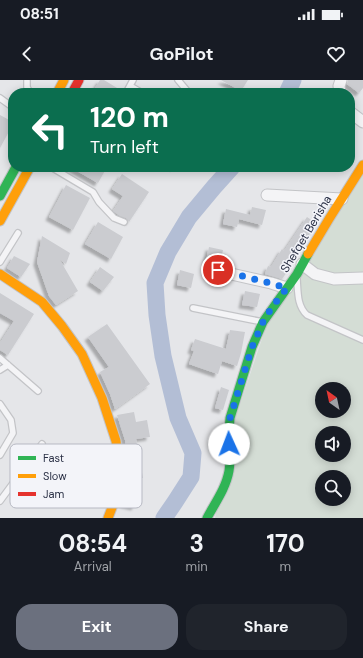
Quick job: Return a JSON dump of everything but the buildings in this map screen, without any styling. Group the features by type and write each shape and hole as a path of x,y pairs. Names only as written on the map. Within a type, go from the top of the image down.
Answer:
{"street":[{"path":"355,116 363,122"},
{"name":"Shefqet Berisha","path":"207,518 226,482 230,466 228,427 230,418 252,347 263,322 272,307 300,269 328,219 363,165"},
{"path":"0,196 13,172"},
{"path":"0,221 27,172"},
{"path":"267,195 342,199"},
{"path":"300,269 334,279 363,278"},
{"path":"218,270 287,288"},
{"path":"0,274 42,302 62,326 82,354 102,398 116,444"},
{"path":"108,518 112,508"}],"lane":[{"path":"133,80 130,86 133,88"},
{"path":"178,80 185,88"},
{"path":"59,172 93,192 99,202 114,218 124,222"},
{"path":"0,262 18,234"},
{"path":"300,269 299,301 303,311 363,340"},
{"path":"193,308 263,322"},
{"path":"0,358 38,391"},
{"path":"0,370 8,365"},
{"path":"0,404 11,420 13,433 0,455"},
{"path":"0,501 10,487"}],"shaded area":[{"path":"363,175 363,518 215,518 234,422 267,324"}],"waterway":[{"path":"289,88 293,80"},
{"path":"164,518 191,477 193,453 178,418 163,356 157,315 155,283 168,252 189,217 228,172"}],"traffic: fast":[{"path":"0,196 13,172"},
{"path":"207,518 228,477 230,458 230,418 252,347 263,322 297,274 308,254"}],"traffic: slow":[{"path":"60,88 64,80"},
{"path":"308,254 363,165"},
{"path":"0,221 27,172"},
{"path":"0,274 42,302 62,326 82,354 102,398 116,444"},
{"path":"108,518 112,508"}],"traffic: jam":[{"path":"75,88 79,80"}],"route":[{"path":"218,270 287,288 272,307 263,322 252,347 230,418 228,427 229,444"}]}
